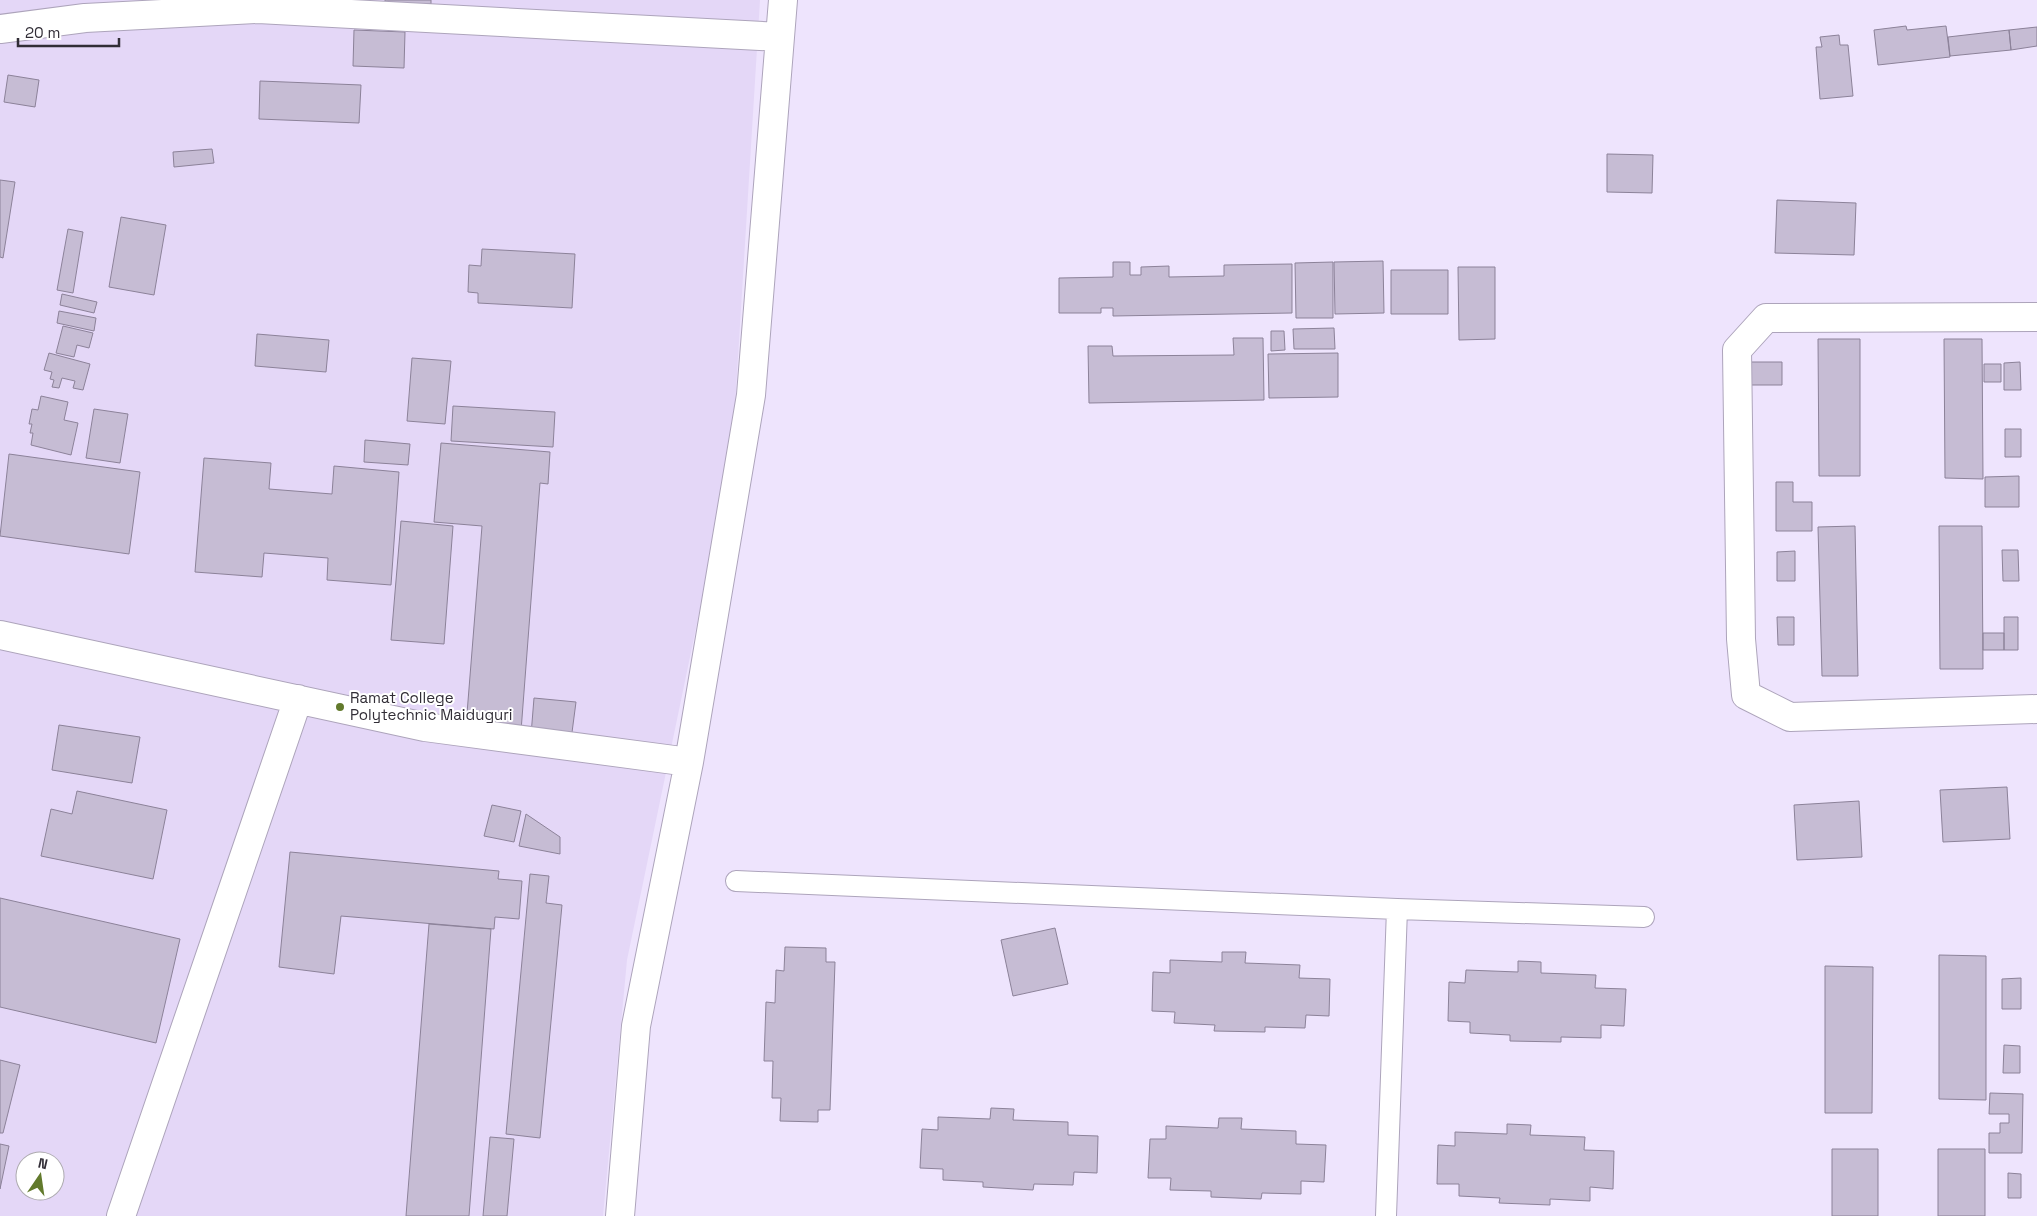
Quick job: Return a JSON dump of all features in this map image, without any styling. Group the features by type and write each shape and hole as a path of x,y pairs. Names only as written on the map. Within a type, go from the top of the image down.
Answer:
{"street":[{"path":"620,1216 636,1026 689,762 751,395 783,0"},
{"path":"0,29 86,18 258,5 780,37"},
{"path":"2037,317 1766,318 1737,350 1740,639 1746,695 1790,718 2037,709"},
{"path":"0,635 425,727 689,762"},
{"path":"121,1216 298,699"}],"lane":[{"path":"736,881 1397,909 1644,917"},
{"path":"1386,1216 1397,909"}],"shaded area":[{"name":"Ramat College Polytechnic Maiduguri","path":"0,0 760,0 732,455 627,960 603,1216 0,1216"}],"building":[{"path":"385,0 431,0 431,4 385,5"},
{"path":"1906,26 1907,30 1946,26 1950,57 1878,65 1874,30"},
{"path":"2037,27 2037,46 2011,50 2009,30"},
{"path":"354,30 405,32 404,68 353,66"},
{"path":"2009,30 2011,50 1950,56 1948,37"},
{"path":"1839,35 1840,45 1848,45 1853,96 1820,99 1816,47 1822,47 1820,37"},
{"path":"8,75 39,80 35,107 4,102"},
{"path":"260,81 361,85 359,123 259,119"},
{"path":"212,149 214,163 174,167 173,152"},
{"path":"1607,154 1653,155 1652,193 1607,192"},
{"path":"0,180 15,182 3,258 0,257"},
{"path":"1777,200 1856,203 1854,255 1775,253"},
{"path":"121,217 166,225 154,295 109,287"},
{"path":"68,229 83,232 73,293 57,290"},
{"path":"482,249 575,254 572,308 478,303 478,293 468,292 469,265 481,266"},
{"path":"1383,261 1384,313 1335,314 1334,262"},
{"path":"1113,262 1130,262 1130,275 1141,275 1141,267 1169,266 1169,277 1224,276 1224,265 1292,264 1292,313 1113,316 1113,308 1101,308 1101,313 1059,313 1059,278 1113,277"},
{"path":"1333,262 1333,318 1296,318 1295,263"},
{"path":"1458,267 1495,267 1495,339 1459,340"},
{"path":"1391,270 1448,270 1448,314 1391,314"},
{"path":"62,294 97,302 94,313 60,305"},
{"path":"59,311 96,318 94,331 57,323"},
{"path":"63,326 93,333 89,348 77,345 74,357 56,353"},
{"path":"1334,328 1335,349 1294,349 1293,329"},
{"path":"1271,331 1284,331 1285,350 1271,351"},
{"path":"257,334 329,340 326,372 255,366"},
{"path":"1233,338 1263,338 1264,400 1089,403 1088,346 1112,346 1113,356 1234,355"},
{"path":"1818,339 1860,339 1860,476 1819,476"},
{"path":"1944,339 1982,339 1983,479 1945,478"},
{"path":"49,353 90,364 83,390 73,388 75,381 62,378 59,388 52,387 54,380 50,379 52,372 44,370"},
{"path":"1338,353 1338,397 1269,398 1268,354"},
{"path":"412,358 451,361 445,424 407,421"},
{"path":"1750,362 1782,362 1782,385 1750,385"},
{"path":"2020,362 2021,390 2004,390 2004,363"},
{"path":"1984,364 2001,364 2001,382 1984,382"},
{"path":"41,396 68,402 64,420 78,423 71,455 31,445 33,433 30,433 32,424 29,424 32,409 38,410"},
{"path":"453,406 555,412 553,447 451,441"},
{"path":"94,409 128,414 120,463 86,458"},
{"path":"2005,429 2021,429 2021,457 2005,457"},
{"path":"365,440 410,444 408,465 364,462"},
{"path":"441,443 550,452 548,484 540,483 521,731 466,726 482,526 434,522"},
{"path":"9,454 140,472 129,554 0,536"},
{"path":"204,458 271,463 269,489 332,494 334,466 399,472 391,585 327,580 328,558 264,553 262,577 195,572"},
{"path":"2019,476 2019,507 1985,507 1985,477"},
{"path":"1776,482 1793,482 1793,502 1812,502 1812,531 1776,531"},
{"path":"401,521 453,526 444,644 391,640"},
{"path":"1855,526 1858,676 1822,676 1818,527"},
{"path":"1939,526 1982,526 1983,669 1940,669"},
{"path":"2002,550 2018,550 2019,581 2003,581"},
{"path":"1795,551 1795,581 1777,581 1777,552"},
{"path":"1777,617 1794,617 1794,645 1778,645"},
{"path":"2004,617 2018,617 2018,650 2004,650"},
{"path":"1983,633 2004,633 2004,650 1983,650"},
{"path":"534,698 576,702 571,740 531,735"},
{"path":"59,725 140,737 132,783 52,770"},
{"path":"2007,787 2010,839 1943,842 1940,790"},
{"path":"77,791 167,810 153,879 41,856 51,809 72,814"},
{"path":"1859,801 1862,857 1797,860 1794,805"},
{"path":"492,805 521,811 514,842 484,836"},
{"path":"526,814 560,837 560,854 519,846"},
{"path":"290,852 499,871 498,879 522,881 519,919 495,917 494,929 341,916 334,974 279,967"},
{"path":"530,874 549,876 546,903 562,905 540,1138 506,1134"},
{"path":"0,898 180,939 156,1043 0,1007"},
{"path":"429,924 491,929 469,1216 406,1216"},
{"path":"1055,928 1068,984 1013,996 1001,940"},
{"path":"785,947 826,948 826,962 835,962 830,1110 818,1110 818,1122 780,1121 781,1098 772,1098 773,1061 764,1061 766,1002 775,1003 776,970 784,971"},
{"path":"1222,952 1246,952 1245,963 1300,965 1299,978 1330,979 1329,1016 1306,1015 1305,1028 1265,1027 1265,1032 1214,1031 1215,1025 1174,1023 1175,1012 1152,1011 1153,972 1170,973 1170,960 1222,962"},
{"path":"1939,955 1986,956 1986,1100 1939,1099"},
{"path":"1518,961 1541,962 1541,973 1596,975 1595,988 1626,989 1624,1026 1601,1025 1601,1038 1561,1037 1561,1042 1510,1041 1510,1035 1470,1033 1470,1022 1448,1021 1449,982 1465,983 1466,970 1518,972"},
{"path":"1825,966 1873,967 1872,1113 1825,1113"},
{"path":"2021,978 2021,1009 2002,1009 2002,979"},
{"path":"2004,1045 2020,1046 2020,1073 2003,1073"},
{"path":"0,1060 20,1065 3,1133 0,1133"},
{"path":"1990,1093 2023,1094 2022,1153 1989,1153 1989,1133 2000,1133 2000,1123 2009,1123 2009,1114 1989,1114"},
{"path":"991,1108 1014,1109 1013,1120 1068,1122 1068,1135 1098,1136 1097,1173 1074,1172 1073,1185 1034,1184 1033,1190 983,1187 983,1182 943,1180 943,1169 920,1168 922,1129 938,1130 938,1117 990,1119"},
{"path":"1219,1118 1242,1118 1241,1129 1296,1131 1296,1144 1326,1145 1324,1182 1301,1181 1301,1194 1262,1193 1261,1199 1211,1197 1211,1191 1170,1190 1171,1178 1148,1178 1150,1139 1166,1139 1166,1126 1218,1128"},
{"path":"1507,1124 1531,1125 1530,1135 1585,1137 1584,1150 1614,1151 1613,1189 1590,1187 1590,1201 1550,1199 1550,1205 1499,1203 1500,1198 1459,1196 1459,1184 1437,1184 1438,1145 1455,1146 1455,1132 1507,1134"},
{"path":"490,1137 514,1139 507,1216 483,1216"},
{"path":"0,1144 9,1146 0,1189"},
{"path":"1832,1149 1878,1149 1878,1216 1832,1216"},
{"path":"1938,1149 1985,1149 1985,1216 1938,1216"},
{"path":"2008,1173 2021,1174 2021,1198 2008,1198"}],"place":[{"name":"Ramat College Polytechnic Maiduguri","path":"340,707"}]}
